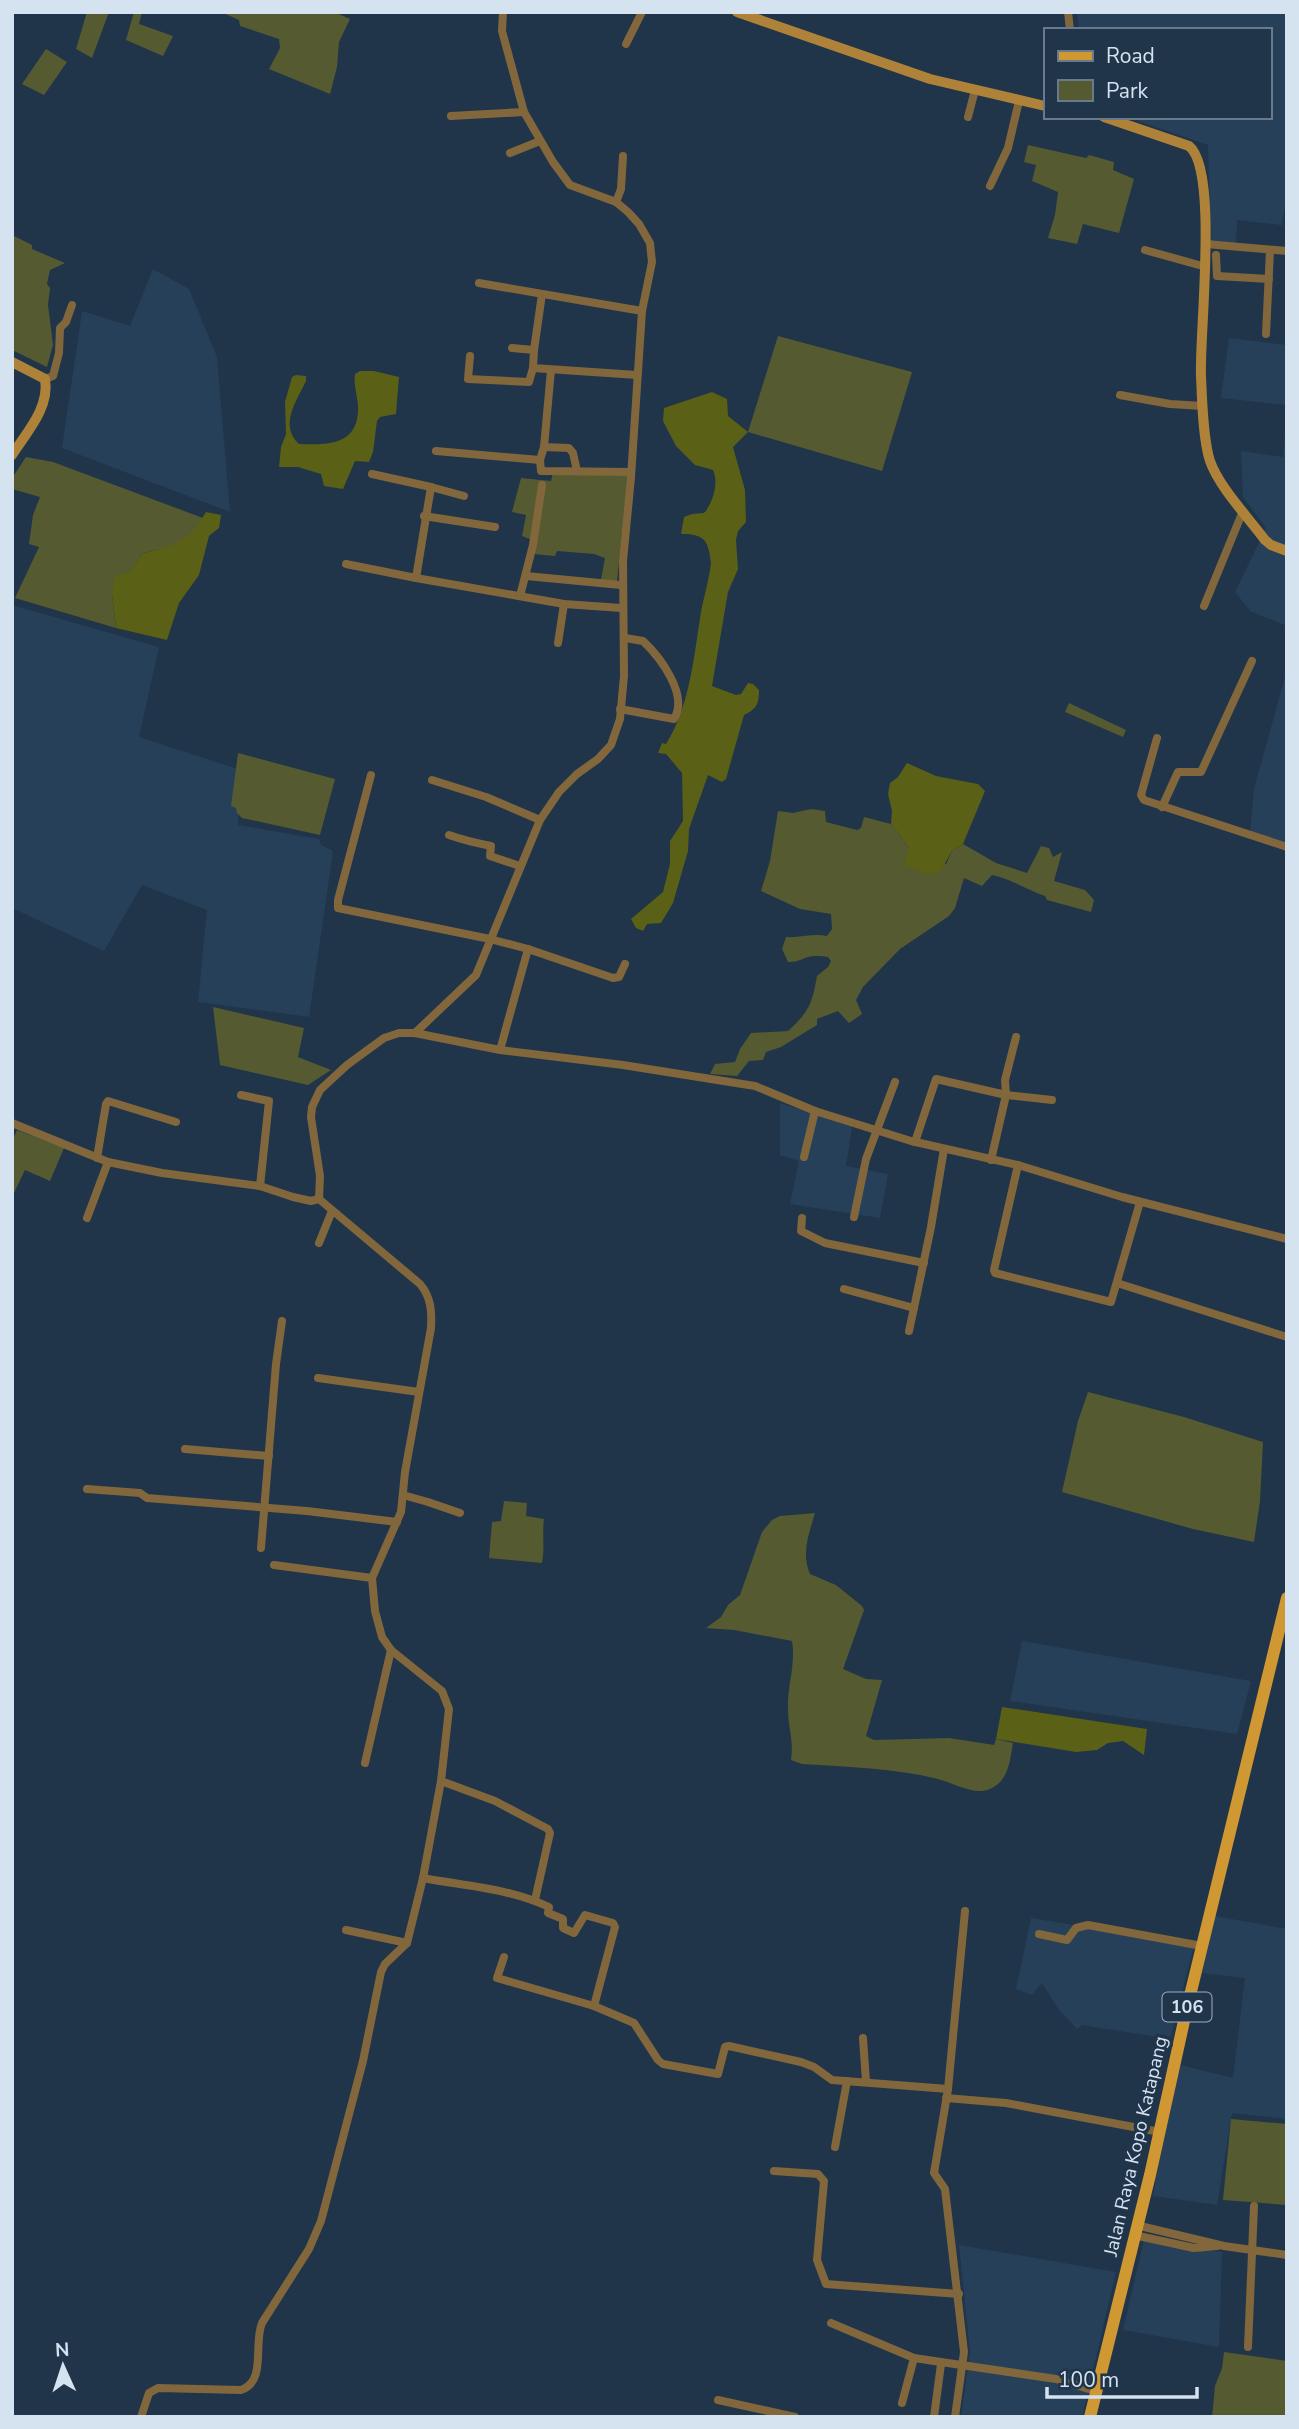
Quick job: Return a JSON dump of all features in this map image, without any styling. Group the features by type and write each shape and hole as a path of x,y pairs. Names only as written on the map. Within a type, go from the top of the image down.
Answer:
{"main road":[{"name":"Jalan Raya Kopo Katapang","path":"1090,2417 1287,1598"}],"street":[{"path":"415,1033 475,975 540,820 559,792 607,750 620,719 624,676 625,638 621,585 642,311 652,262 650,243 639,225 616,202 570,185 540,141 524,112 502,31 503,12"},
{"path":"626,44 642,12"},
{"path":"737,12 930,79 1044,106"},
{"path":"968,117 975,90"},
{"path":"990,186 1008,148 1019,101"},
{"path":"451,116 524,112"},
{"path":"1119,119 1189,146 1196,153 1200,167 1206,244 1201,355 1203,406 1210,461 1220,480 1271,545 1287,551"},
{"path":"510,153 540,141"},
{"path":"616,202 621,189 623,156"},
{"path":"1206,244 1287,251"},
{"path":"1145,250 1206,267"},
{"path":"1266,334 1270,250"},
{"path":"1216,255 1217,276 1269,279"},
{"path":"479,283 642,311"},
{"path":"470,356 468,379 529,382 542,294"},
{"path":"12,362 45,379 53,376 59,353 60,328 66,322 72,305"},
{"path":"512,348 534,350"},
{"path":"533,368 637,375"},
{"path":"551,370 541,471 631,472"},
{"path":"12,455 45,400 45,379"},
{"path":"1120,395 1170,404 1203,406"},
{"path":"544,447 569,448 573,453 577,471"},
{"path":"436,451 540,460"},
{"path":"372,474 464,496"},
{"path":"520,596 534,545 542,485"},
{"path":"416,578 431,486"},
{"path":"1204,606 1243,511"},
{"path":"424,516 495,527"},
{"path":"346,564 564,604 622,608"},
{"path":"526,576 621,585"},
{"path":"558,643 564,604"},
{"path":"620,709 674,719 679,708 671,678 656,656 643,641 625,638"},
{"path":"1162,807 1178,772 1201,772 1252,661"},
{"path":"1157,738 1141,795 1144,800 1287,847"},
{"path":"371,775 338,908 490,939 613,978 619,977 625,964"},
{"path":"432,780 486,797 540,820"},
{"path":"449,835 470,843 491,846 490,856 520,866"},
{"path":"500,1050 528,949"},
{"path":"141,2417 149,2393 159,2388 241,2390 251,2385 256,2378 261,2326 309,2249 321,2221 363,2061 381,1972 385,1964 407,1944 423,1878 441,1781 449,1709 447,1700 442,1692 391,1650 377,1623 372,1578 397,1522 403,1496 432,1318 431,1307 425,1289 320,1199 321,1179 311,1116 316,1096 332,1077 377,1042 392,1035 415,1033 500,1050 610,1063 755,1086 815,1111 915,1142 1018,1165 1140,1202 1287,1240"},
{"path":"991,1160 1006,1095 1005,1080 1016,1037"},
{"path":"915,1142 936,1079 1006,1095 1052,1100"},
{"path":"854,1217 866,1159 895,1082"},
{"path":"241,1095 269,1101 260,1186"},
{"path":"97,1158 108,1101 176,1122"},
{"path":"803,1157 815,1111"},
{"path":"12,1123 108,1162 162,1173 260,1186 293,1198 320,1199"},
{"path":"909,1331 944,1149"},
{"path":"87,1218 108,1162"},
{"path":"1018,1165 994,1272 1111,1302 1140,1202"},
{"path":"319,1243 332,1211"},
{"path":"802,1218 801,1231 818,1241 924,1263"},
{"path":"1117,1283 1287,1337"},
{"path":"844,1289 914,1308"},
{"path":"261,1548 277,1352 282,1321"},
{"path":"318,1378 419,1392"},
{"path":"185,1450 269,1455"},
{"path":"87,1489 140,1493 147,1498 397,1522"},
{"path":"403,1496 460,1513"},
{"path":"274,1565 372,1578"},
{"path":"365,1763 391,1650"},
{"path":"441,1781 495,1801 548,1829 550,1833 535,1900"},
{"path":"423,1878 465,1884 535,1900 549,1907 548,1913 563,1919 563,1928 574,1933 586,1915 615,1924 594,2006"},
{"path":"956,2417 964,2352 959,2294 945,2189 934,2173 943,2131 965,1910"},
{"path":"1040,1934 1067,1940 1076,1928 1088,1925 1202,1946"},
{"path":"346,1930 407,1944"},
{"path":"504,1957 497,1978 594,2006 631,2021 658,2060 670,2067 718,2074 725,2048 729,2046 801,2062 814,2067 832,2080 947,2093 1160,2132"},
{"path":"863,2038 866,2082"},
{"path":"835,2147 848,2081"},
{"path":"774,2171 818,2174 824,2181 817,2260 826,2284 959,2294"},
{"path":"1248,2347 1254,2206"},
{"path":"1135,2230 1287,2255"},
{"path":"831,2323 914,2358 1056,2379 1095,2391"},
{"path":"902,2403 914,2358"},
{"path":"934,2417 942,2364"},
{"path":"718,2400 795,2417"}],"shaded area":[{"path":"1077,12 1287,12 1287,193 1282,225 1237,220 1236,243 1211,241 1208,145 1136,119 1271,119 1271,28 1079,28"},
{"path":"153,269 189,289 217,357 230,512 62,448 82,311 130,326"},
{"path":"1229,338 1287,345 1287,405 1221,398"},
{"path":"1287,410 1287,626 1250,611 1235,592 1266,528 1243,497 1241,451 1283,457"},
{"path":"12,605 159,647 139,737 241,770 238,825 319,839 321,845 333,851 309,1017 198,1002 207,910 142,885 104,951 12,908"},
{"path":"1287,670 1287,843 1250,833 1254,789"},
{"path":"780,1103 852,1127 846,1166 888,1174 880,1218 790,1204 799,1161 780,1155"},
{"path":"1022,1641 1251,1681 1237,1734 1010,1701"},
{"path":"1215,1916 1287,1929 1287,2119 1232,2113 1217,2205 1153,2196 1176,2064 1233,2078 1245,1978 1202,1973"},
{"path":"1031,1918 1194,1945 1170,2039 1082,2025 1077,2029 1059,2010 1042,1983 1032,1995 1016,1989"},
{"path":"1144,2240 1222,2252 1219,2347 1123,2330"},
{"path":"959,2245 1116,2272 1082,2417 961,2417 970,2352"}],"green space":[{"path":"87,12 109,12 92,58 76,49"},
{"path":"134,12 142,12 139,24 173,36 163,56 126,40"},
{"path":"221,12 334,12 350,19 339,42 337,67 330,94 269,69 280,48 279,39 240,26 239,20"},
{"path":"46,49 67,62 44,95 22,84"},
{"path":"1028,145 1114,162 1113,170 1134,179 1119,233 1083,224 1077,244 1048,238 1058,192 1032,181 1036,165 1024,162"},
{"path":"12,235 32,245 32,249 65,263 50,270 47,284 50,288 48,305 53,345 47,367 12,350"},
{"path":"778,336 912,372 882,471 748,432"},
{"path":"360,371 374,371 399,377 396,414 380,417 377,421 369,462 355,461 343,489 324,486 321,474 298,467 279,467 281,447 286,434 285,402 292,377 306,376 291,413 290,429 293,437 299,444 319,444 338,441 352,431 358,412 355,374"},
{"path":"712,392 727,399 728,416 748,432 733,447 745,490 746,522 738,531 736,540 738,569 728,592 712,686 736,695 741,694 748,683 753,684 759,690 758,699 752,711 744,715 726,779 722,782 708,775 689,829 688,851 673,903 661,923 647,924 643,931 636,928 631,919 663,892 670,864 670,841 683,821 682,773 666,754 658,753 662,743 666,744 674,729 686,697 711,563 709,549 701,537 681,534 684,517 704,513 715,486 713,470 695,465 676,446 663,421 664,408"},
{"path":"26,457 53,462 203,518 189,536 175,546 143,553 112,595 116,628 15,598 39,547 29,544 33,515 40,497 12,489 12,478"},
{"path":"554,468 628,471 617,582 601,580 605,558 594,554 557,551 555,556 533,554 537,542 522,536 526,515 512,512 521,478 551,481"},
{"path":"206,512 221,515 219,528 209,536 199,575 179,603 167,640 116,628 112,595 115,575 128,573 143,553 180,541 193,530"},
{"path":"1069,703 1126,730 1123,737 1065,712"},
{"path":"238,753 335,779 320,835 242,818 237,813 236,808 231,806"},
{"path":"907,763 936,776 978,784 985,791 963,844 952,851 940,872 926,874 904,865 909,848 891,824 892,811 888,794 890,783 898,777"},
{"path":"811,809 825,811 826,822 857,830 861,828 864,817 891,824 909,848 946,864 952,851 963,844 996,863 1027,873 1041,846 1049,848 1053,857 1062,852 1054,881 1085,890 1094,900 1091,912 1047,900 1045,896 992,875 982,886 964,878 955,908 949,916 900,949 863,987 856,1000 862,1014 849,1023 838,1011 817,1019 817,1025 781,1047 766,1052 763,1060 749,1061 737,1076 710,1074 715,1064 735,1062 751,1033 788,1031 805,1013 817,976 831,961 828,957 816,956 788,962 782,949 786,937 827,936 832,929 831,914 800,909 761,891 770,861 778,811 793,813"},
{"path":"213,1007 304,1028 298,1057 331,1070 308,1085 220,1065"},
{"path":"17,1130 64,1148 50,1181 25,1170 12,1197 12,1142"},
{"path":"1088,1392 1184,1417 1263,1442 1260,1501 1254,1542 1193,1529 1062,1492 1078,1421"},
{"path":"504,1501 527,1503 526,1516 544,1519 542,1563 489,1558 492,1522 501,1521"},
{"path":"815,1513 806,1551 810,1574 836,1585 864,1610 843,1669 866,1679 882,1680 866,1736 874,1740 949,1738 994,1745 996,1739 1013,1743 1005,1775 990,1789 977,1791 905,1772 802,1764 791,1760 788,1700 793,1659 792,1641 734,1630 706,1628 721,1617 728,1605 740,1595 762,1532 772,1520 780,1516"},
{"path":"1002,1707 1147,1729 1144,1755 1123,1741 1108,1743 1097,1750 1076,1752 996,1739"},
{"path":"1231,2119 1287,2124 1287,2205 1223,2200"},
{"path":"1224,2352 1287,2361 1287,2417 1212,2417 1215,2386 1222,2368"}]}
